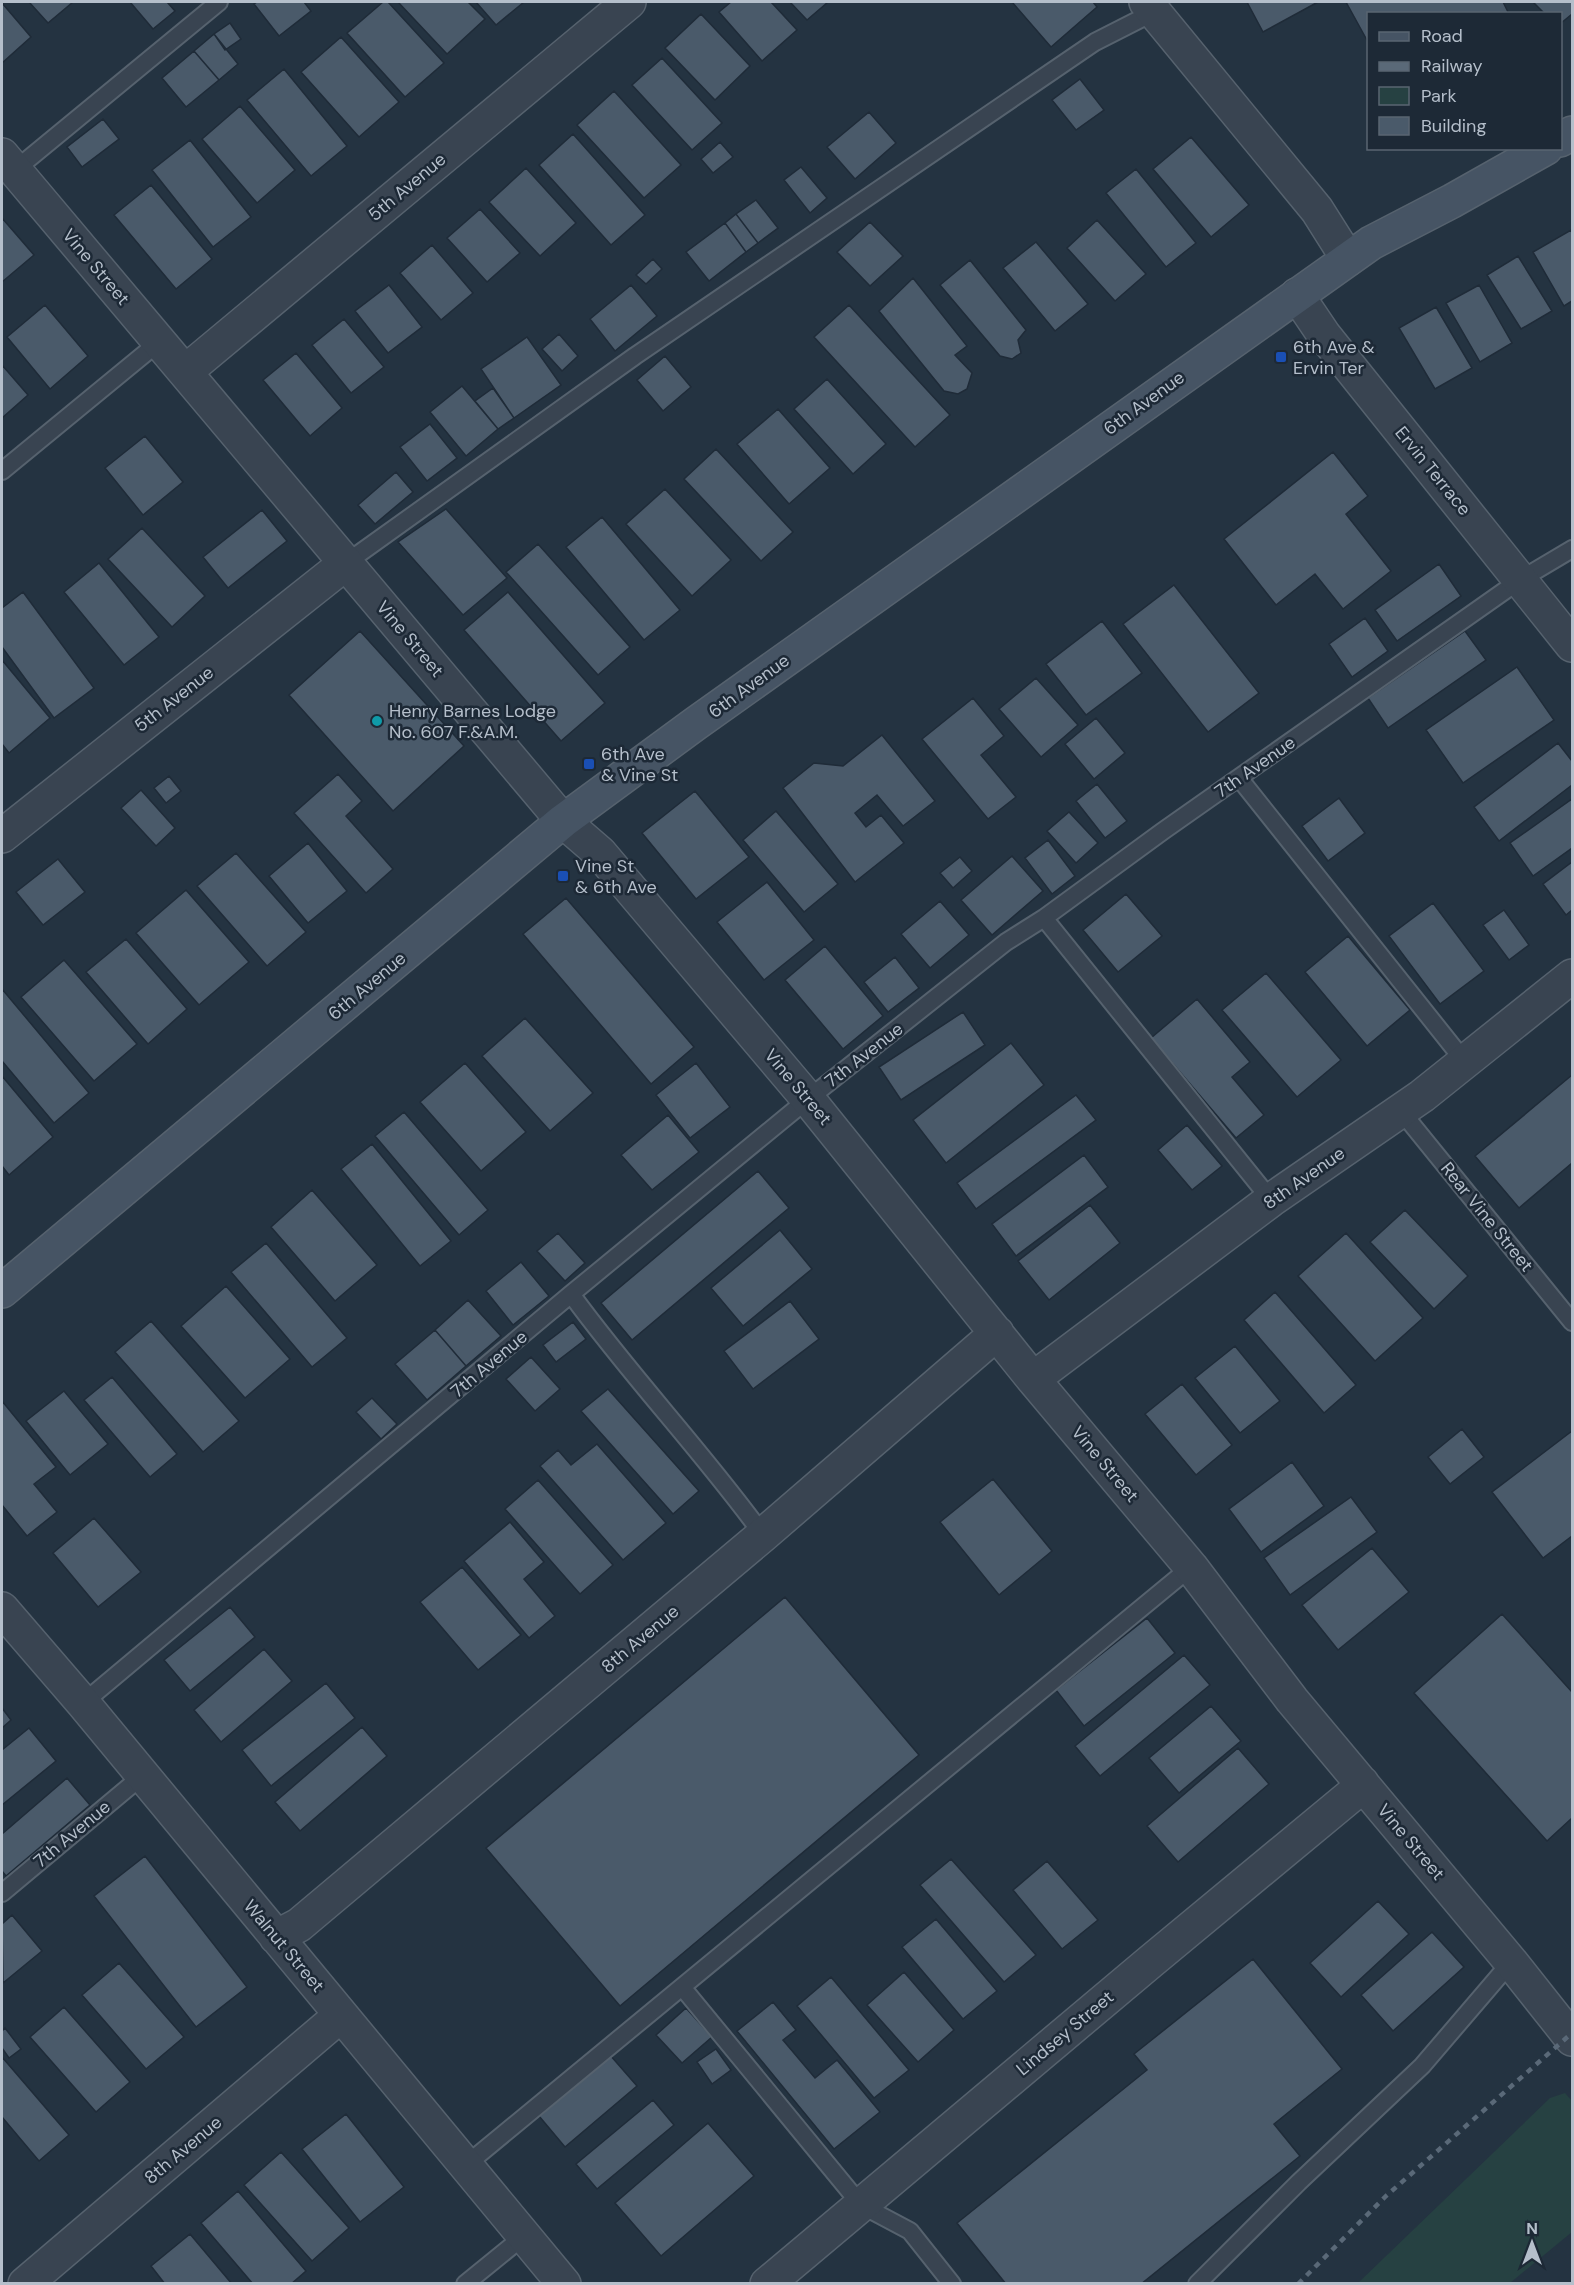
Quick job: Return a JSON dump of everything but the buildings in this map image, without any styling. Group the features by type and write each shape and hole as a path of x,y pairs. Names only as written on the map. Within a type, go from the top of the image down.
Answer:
{"main road":[{"name":"6th Avenue","path":"2,1291 563,821 1371,243 1452,201 1541,150"}],"street":[{"name":"5th Avenue","path":"185,372 629,2"},
{"path":"1150,7 1317,210 1348,259"},
{"name":"Vine Street","path":"8,163 563,821 600,853 808,1099 1191,1568 1292,1700 1572,2038"},
{"name":"Ervin Terrace","path":"1297,295 1324,335 1572,645"},
{"name":"5th Avenue","path":"2,836 346,563"},
{"name":"8th Avenue","path":"1034,1378 1271,1200 1401,1111 1572,976"},
{"name":"8th Avenue","path":"276,1936 300,1925 763,1535 997,1333"},
{"name":"Walnut Street","path":"2,1609 83,1703 564,2283"},
{"name":"Lindsey Street","path":"767,2283 1354,1794 1362,1784"},
{"name":"8th Avenue","path":"25,2283 341,2014"}],"lane":[{"path":"8,163 219,2"},
{"path":"346,563 635,356 1095,42 1150,7"},
{"path":"2,471 159,342"},
{"name":"7th Avenue","path":"83,1703 808,1099 1006,942 1044,918 1163,831 1520,579 1572,549"},
{"path":"1239,778 1465,1062"},
{"path":"1044,918 1271,1200"},
{"name":"Rear Vine Street","path":"1401,1111 1572,1322"},
{"path":"572,1294 639,1384 729,1489 763,1535"},
{"path":"466,2165 1191,1568"},
{"name":"7th Avenue","path":"2,1893 142,1776"},
{"path":"1197,2283 1299,2182 1422,2066 1511,1962"},
{"path":"682,1987 861,2205 910,2230 952,2283"},
{"path":"465,2283 524,2236"}],"green space":[{"path":"1565,2093 1572,2101 1572,2232 1510,2283 1358,2283 1550,2098"}],"railway":[{"path":"1298,2284 1386,2196 1572,2033"}],"place":[{"name":"6th Ave & Ervin Ter","path":"1281,357"},
{"name":"Henry Barnes Lodge No. 607 F.&A.M.","path":"377,721"},
{"name":"6th Ave & Vine St","path":"589,764"},
{"name":"Vine St & 6th Ave","path":"563,876"}]}
